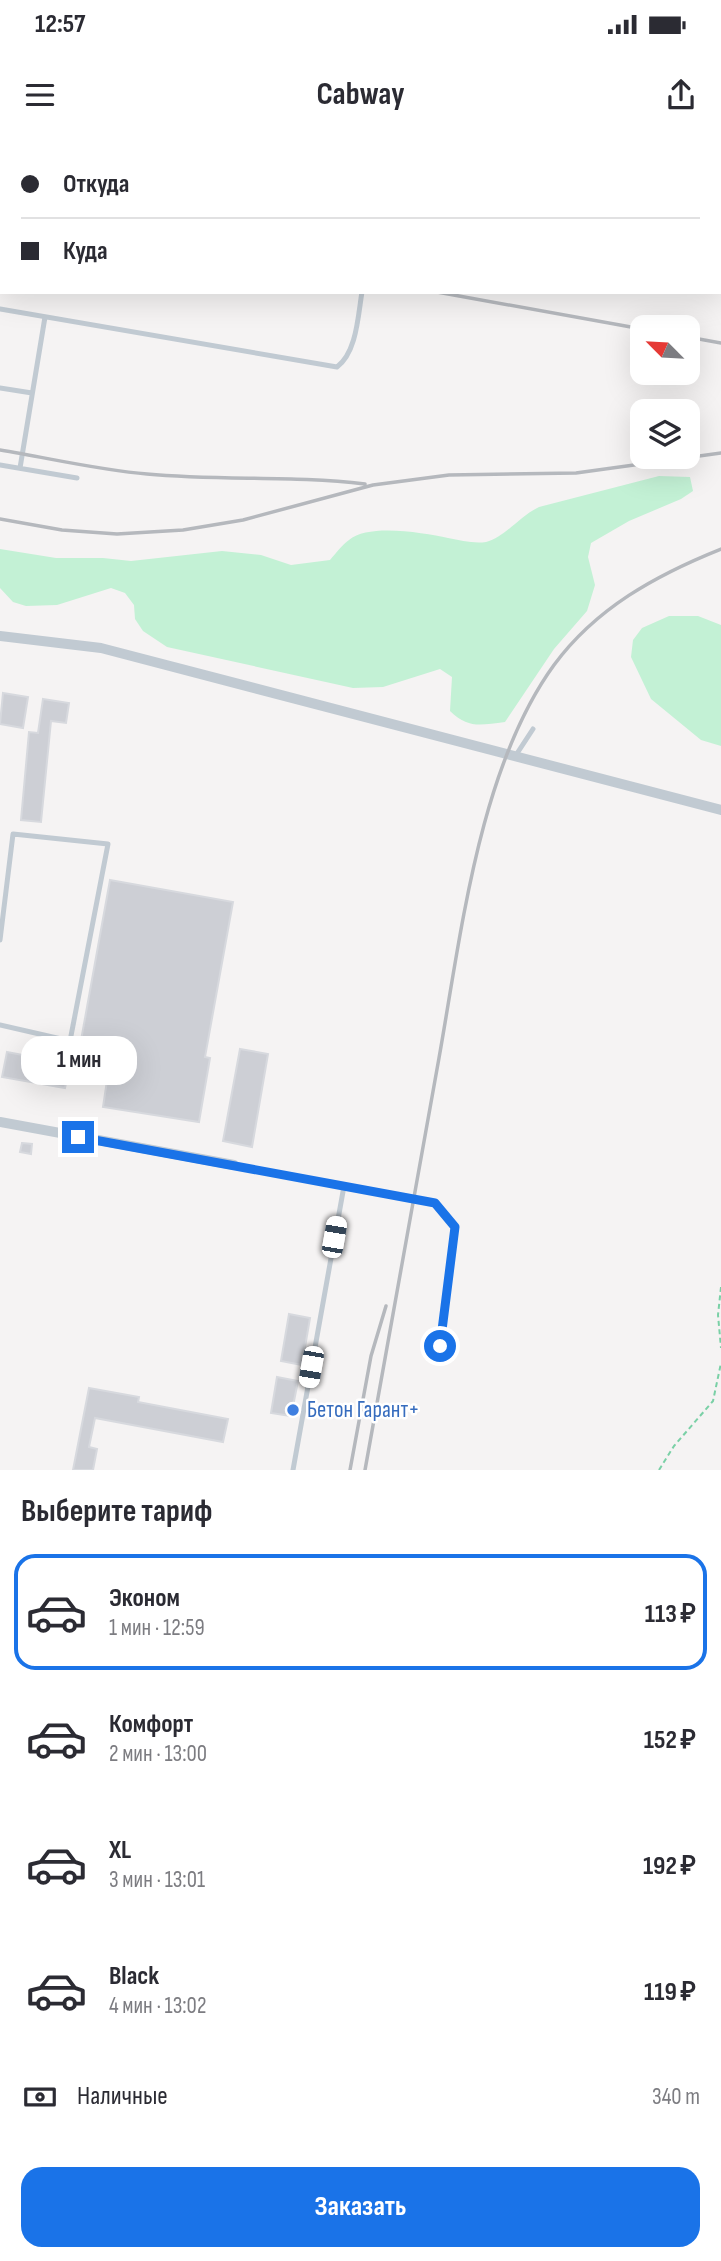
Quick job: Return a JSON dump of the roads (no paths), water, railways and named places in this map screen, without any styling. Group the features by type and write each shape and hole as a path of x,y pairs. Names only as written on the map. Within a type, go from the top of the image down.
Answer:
{"street":[{"path":"0,636 101,648 721,810"},
{"path":"0,1122 234,1165"}],"lane":[{"path":"0,309 337,367 345,361 350,349 362,294"},
{"path":"20,468 45,317"},
{"path":"0,388 32,393"},
{"path":"0,465 77,478"},
{"path":"516,756 533,729"},
{"path":"0,940 5,880 13,834 108,844 70,1041 0,1025"},
{"path":"234,1165 435,1203 455,1227 440,1346"},
{"path":"293,1470 344,1186"}],"railway":[{"path":"448,294 630,327"},
{"path":"700,339 721,343"},
{"path":"0,450 147,474 365,484"},
{"path":"0,519 62,530 117,534 183,530 243,520 373,485 449,475 576,473 721,453"},
{"path":"365,1470 465,907 490,802 507,753 528,706 554,665 589,626 629,595 651,582 721,549"},
{"path":"350,1470 371,1356 386,1306"}],"place":[{"name":"Бетон Гарант+","path":"293,1410"}]}
